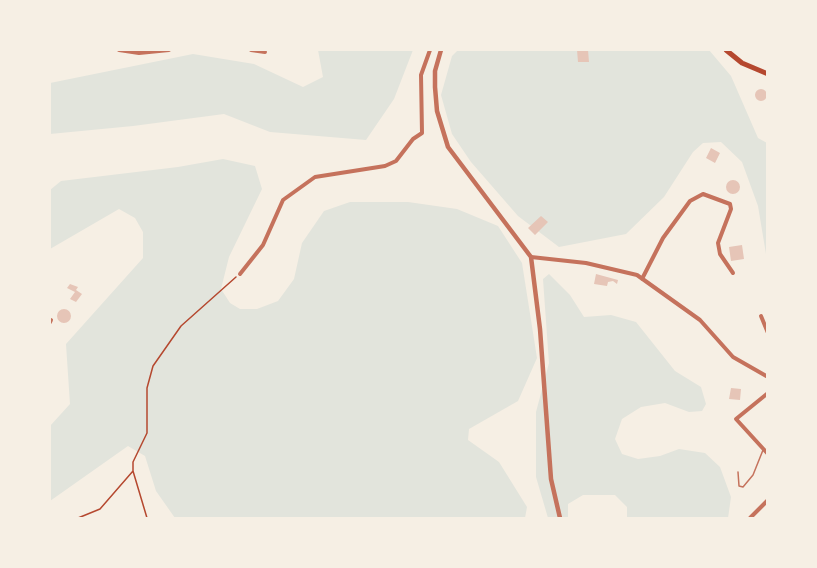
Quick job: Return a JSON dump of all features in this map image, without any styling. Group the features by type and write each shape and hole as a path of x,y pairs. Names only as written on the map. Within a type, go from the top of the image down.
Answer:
{"main road":[{"path":"726,50 742,63 768,74"}],"street":[{"path":"119,50 139,53 169,50"},
{"path":"251,50 265,52"},
{"path":"240,274 263,245 282,200 315,177 385,166 396,160 413,139 422,133 420,75 430,50"},
{"path":"441,50 435,70 435,87 437,111 448,147 531,257 540,329 551,479 560,519"},
{"path":"642,279 663,238 690,201 703,194 730,204 731,209 718,243 720,254 733,273"},
{"path":"531,257 586,263 637,275 700,320 733,357 768,377"},
{"path":"760,316 768,333"},
{"path":"768,393 736,419 768,454"},
{"path":"750,519 768,500"}],"lane":[{"path":"738,472 739,486 743,487 753,475 763,449"}],"path":[{"path":"147,519 133,471 133,462 147,433 147,388 153,366 181,326 240,274"},
{"path":"78,519 100,508 133,471"}],"shaded area":[{"path":"318,50 413,50 394,99 366,140 270,132 224,114 50,134 50,83 193,54 254,64 303,87 323,77"},
{"path":"458,50 709,50 731,76 758,138 767,143 767,260 758,206 742,162 721,142 703,143 693,152 664,197 626,234 559,247 518,216 471,162 452,134 441,95 452,56"},
{"path":"223,159 255,166 262,189 229,257 221,289 230,303 240,309 257,309 278,301 294,279 302,243 324,211 350,202 408,202 457,209 498,226 522,263 537,358 518,401 469,429 468,440 499,462 527,507 525,518 175,518 156,491 145,456 128,446 50,501 50,426 70,404 66,344 143,258 143,232 135,218 119,209 50,249 50,190 61,181 178,167"},
{"path":"549,274 570,295 584,317 611,315 636,322 675,371 701,387 706,404 702,411 689,412 665,403 641,407 622,419 615,439 622,454 638,459 660,456 679,449 705,453 720,467 731,497 728,518 627,518 627,507 615,495 583,495 568,504 568,518 548,518 536,477 536,412 549,363 543,279"}],"building":[{"path":"577,50 588,50 589,62 578,62"},
{"path":"761,89 767,95 761,101 755,95"},
{"path":"711,148 720,153 715,163 706,158"},
{"path":"730,180 736,180 740,187 736,194 730,194 726,190 726,184"},
{"path":"541,216 548,222 535,235 528,228"},
{"path":"742,245 744,259 731,261 729,247"},
{"path":"596,274 618,280 617,284 613,281 608,282 607,286 594,284"},
{"path":"70,284 78,287 76,290 82,294 76,302 70,299 75,292 67,288"},
{"path":"64,309 69,311 71,316 69,321 64,323 59,321 57,316 59,311"},
{"path":"731,388 741,389 740,400 729,399"}]}
